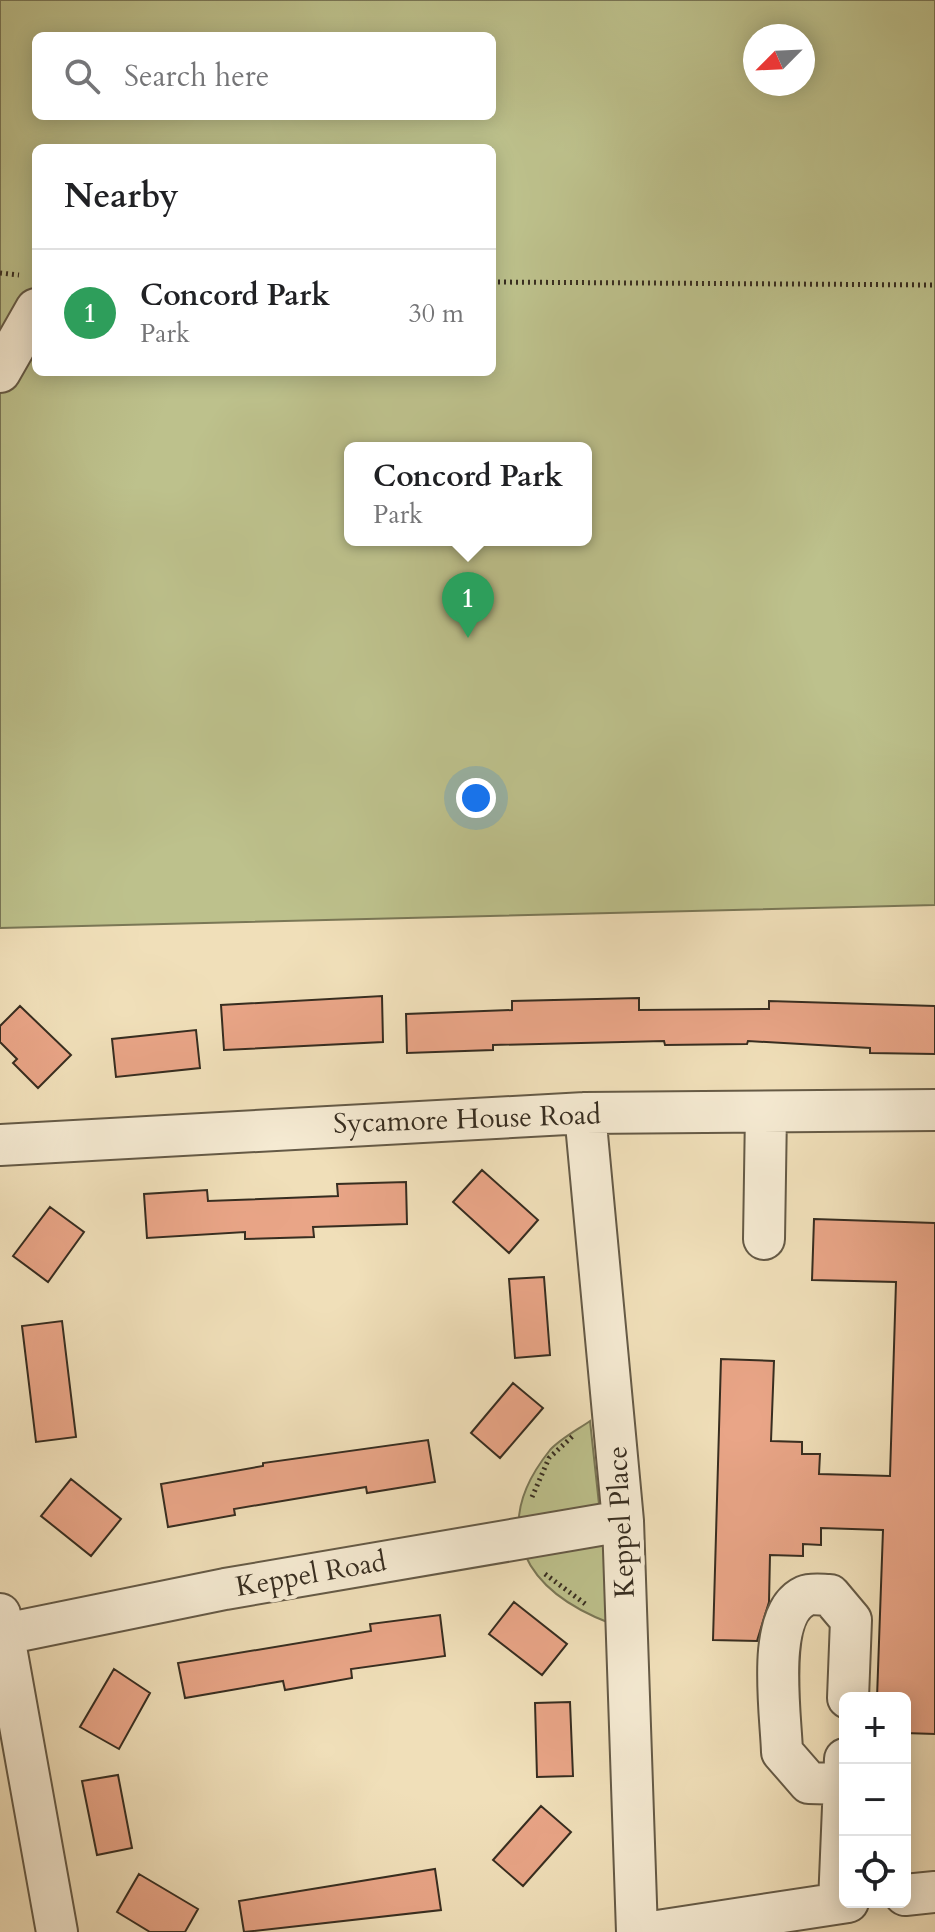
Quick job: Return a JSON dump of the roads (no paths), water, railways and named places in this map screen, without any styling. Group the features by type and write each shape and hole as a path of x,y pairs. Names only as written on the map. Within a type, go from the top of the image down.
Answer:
{"street":[{"path":"0,372 32,316"},
{"name":"Sycamore House Road","path":"0,1145 585,1113 935,1110"},
{"path":"764,1239 766,1112"},
{"name":"Keppel Place","path":"585,1113 623,1521 637,1932"},
{"name":"Keppel Road","path":"1,1628 623,1521"},
{"path":"839,1773 809,1783 782,1752 779,1637 787,1609 807,1595 830,1595 851,1620 848,1692"},
{"path":"1,1628 57,1932"},
{"path":"911,1894 935,1892"},
{"path":"651,1932 839,1904"}],"place":[{"name":"Concord Park","path":"468,638"}]}
